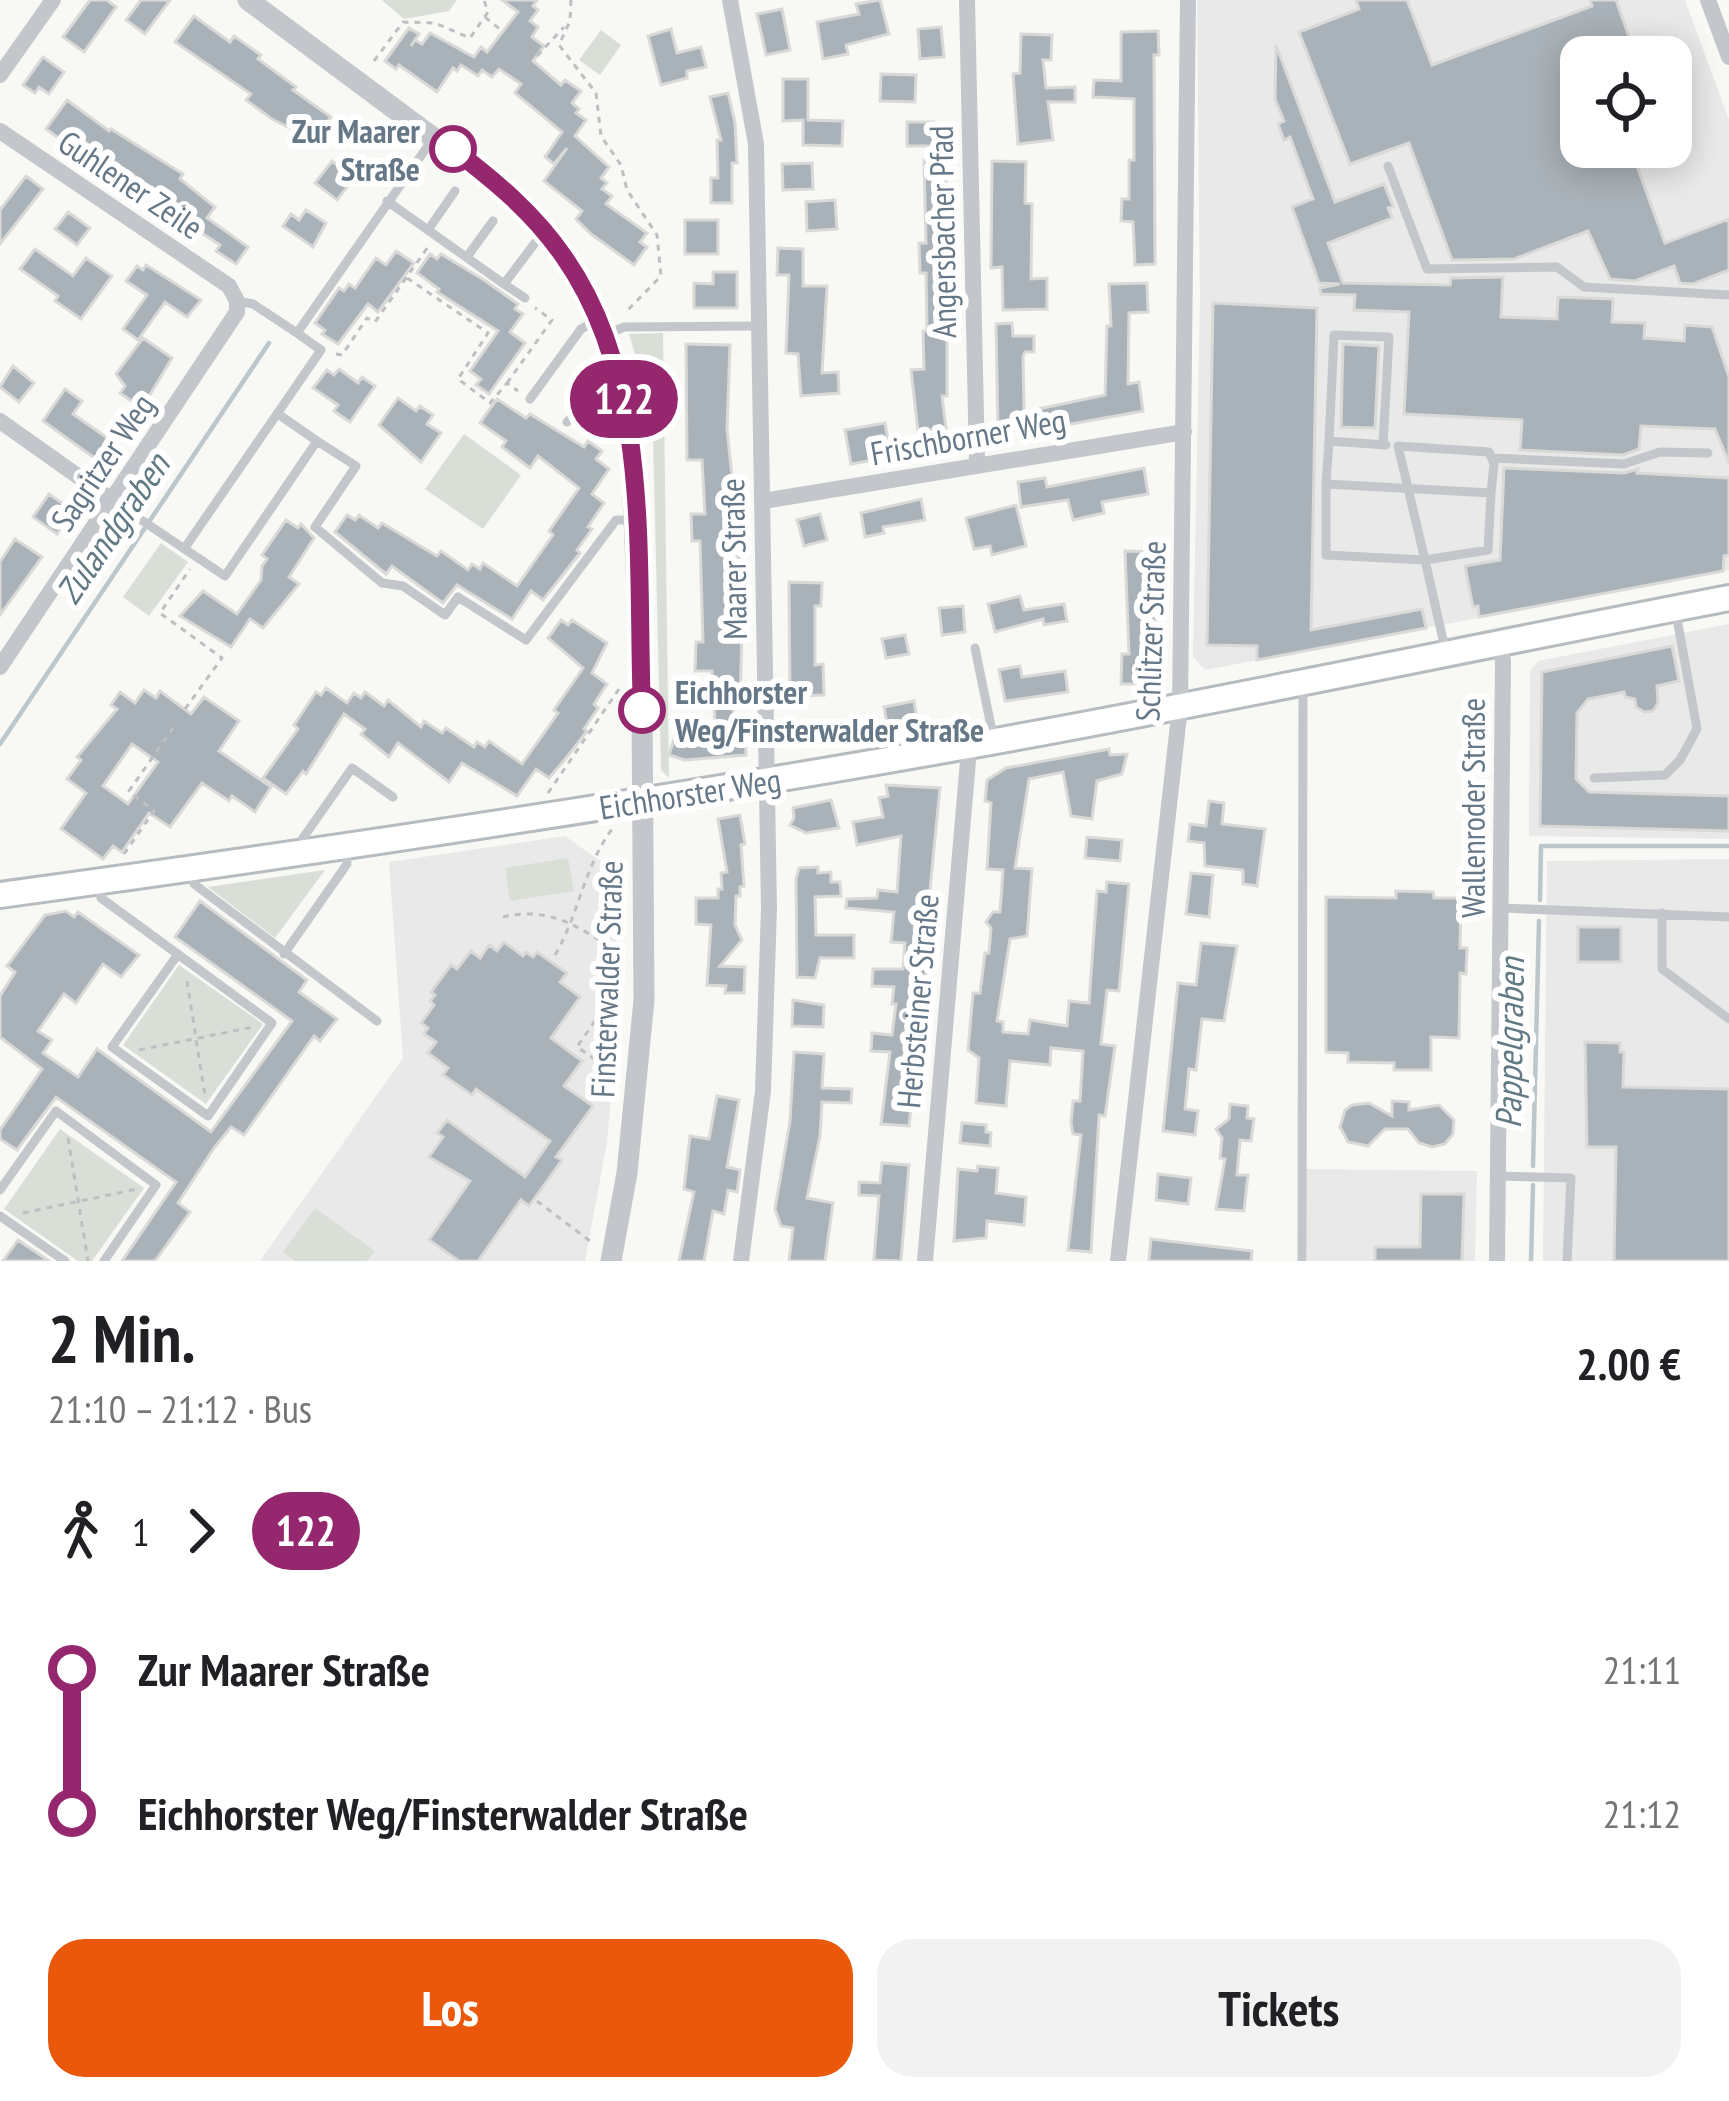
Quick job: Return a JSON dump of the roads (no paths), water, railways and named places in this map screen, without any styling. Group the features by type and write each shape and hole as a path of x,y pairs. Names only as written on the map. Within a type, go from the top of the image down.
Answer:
{"main road":[{"name":"Eichhorster Weg","path":"0,895 307,854 766,781 1180,707 1729,598"}],"street":[{"path":"0,75 53,0"},
{"name":"Finsterwalder Straße","path":"248,0 502,186 564,256 609,324 632,449 644,913 641,1042 627,1173 603,1253"},
{"name":"Maarer Straße","path":"730,0 756,144 769,908 764,1091 741,1261"},
{"name":"Angersbacher Pfad","path":"968,0 977,463"},
{"name":"Schlitzer Straße","path":"1118,1261 1180,707 1188,0"},
{"path":"1708,0 1729,57"},
{"name":"Guhlener Zeile","path":"0,131 233,293"},
{"name":"Sagritzer Weg","path":"0,668 237,312 233,293"},
{"path":"0,421 112,501"},
{"name":"Frischborner Weg","path":"763,502 1184,432"},
{"name":"Wallenroder Straße","path":"1497,1261 1503,662 1498,644"},
{"name":"Herbsteiner Straße","path":"925,1261 966,746"}],"lane":[{"path":"297,333 435,136"},
{"path":"1388,166 1427,268 1557,267 1584,287 1729,295"},
{"path":"432,232 455,191"},
{"path":"387,201 525,298"},
{"path":"467,257 493,221"},
{"path":"504,284 544,231"},
{"path":"184,549 321,350 233,293"},
{"path":"530,399 581,328 609,324 624,328 760,326"},
{"path":"1329,441 1384,445 1398,446 1490,452 1488,550 1425,560 1326,555 1326,484 1334,335 1389,337 1384,445"},
{"path":"567,422 602,385 621,380"},
{"path":"278,414 356,466 315,527 338,550 382,583 403,586 445,615 458,597 526,640 616,520 634,520"},
{"path":"112,501 225,576 317,442"},
{"path":"1398,446 1446,653"},
{"path":"1493,458 1624,464 1660,452 1708,453"},
{"path":"1326,484 1492,493"},
{"path":"1594,778 1665,776 1697,729 1676,608"},
{"path":"975,648 994,741"},
{"path":"1302,1261 1303,683"},
{"path":"307,854 303,838 352,768 393,797"},
{"path":"284,954 347,863 346,848"},
{"path":"190,869 194,884 377,1022"},
{"path":"97,881 101,898 181,956 272,1023 208,1116 112,1047 181,956"},
{"path":"1502,908 1729,916"},
{"path":"1662,913 1662,969 1729,1018"},
{"path":"0,1190 56,1111 157,1185 104,1261"},
{"path":"1498,1176 1571,1178 1567,1261"},
{"path":"1,1217 65,1261"}],"waterway":[{"name":"Zulandgraben","path":"0,744 269,343"},
{"name":"Pappelgraben","path":"1540,900 1541,846 1729,846"},
{"name":"Pappelgraben","path":"1533,1166 1539,921"},
{"name":"Pappelgraben","path":"1531,1261 1533,1185"}],"place":[{"name":"Zur Maarer Straße","path":"453,149"},
{"name":"Eichhorster Weg/Finsterwalder Straße","path":"642,710"}]}
